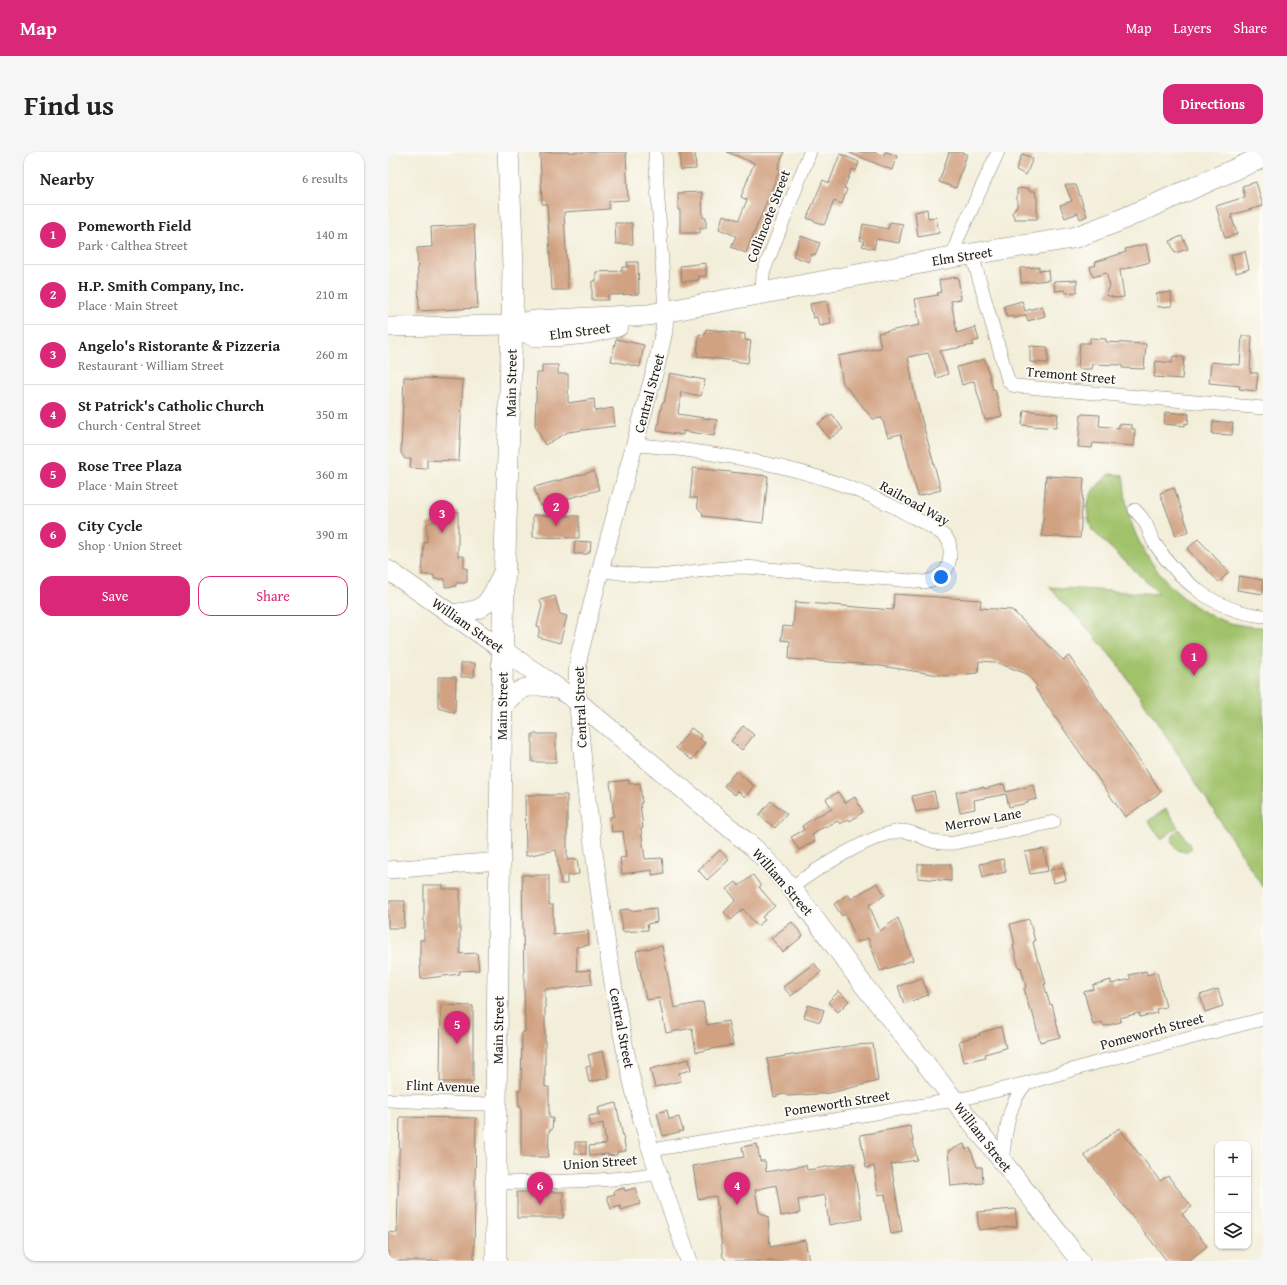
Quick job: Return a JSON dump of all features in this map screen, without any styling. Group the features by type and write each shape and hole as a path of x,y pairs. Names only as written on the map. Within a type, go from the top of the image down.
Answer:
{"main road":[{"name":"Main Street","path":"496,1261 496,1104 502,650 513,265 508,152"},
{"name":"Elm Street","path":"388,326 512,324 535,321 656,313 962,256 1073,238 1122,219 1263,157"},
{"name":"William Street","path":"388,570 578,702 767,860 791,888 865,986 1080,1261"},
{"path":"452,614 478,609 483,606 490,598 504,570"},
{"path":"502,709 511,696 522,689 540,686 561,691"}],"street":[{"name":"Central Street","path":"655,152 656,313 664,331 635,446 601,570 576,672 584,776 615,994 631,1077 651,1150 689,1261"},
{"name":"Collincote Street","path":"762,293 763,274 810,152"},
{"path":"962,256 959,236 998,152"},
{"name":"Tremont Street","path":"962,256 1008,380 1012,385 1263,408"},
{"name":"Railroad Way","path":"601,570 630,575 667,575 726,567 745,567 924,582 933,580 941,575 948,566 950,552 949,541 943,535 902,511 851,488 819,476 770,464 704,452 653,446 635,446"},
{"path":"1135,510 1145,523 1154,543 1165,558 1175,570 1197,590 1227,608 1238,612 1263,616"},
{"name":"Merrow Lane","path":"791,888 808,875 838,858 864,844 892,833 910,832 938,843 954,843 1054,822"},
{"path":"388,870 499,861"},
{"name":"Pomeworth Street","path":"651,1150 954,1100 1027,1083 1106,1060 1263,1019"},
{"path":"1002,1161 1010,1115 1019,1093 1027,1083"},
{"name":"Flint Avenue","path":"388,1100 496,1104"},
{"name":"Union Street","path":"496,1183 574,1181 641,1176 658,1173"}],"green space":[{"path":"1110,474 1123,475 1126,502 1133,528 1151,562 1163,578 1177,592 1208,614 1224,621 1243,626 1263,627 1263,888 1158,723 1118,665 1090,631 1049,587 1159,594 1092,530 1088,512 1089,498 1097,486"},
{"path":"1166,809 1178,827 1161,839 1148,821"},
{"path":"1179,829 1192,848 1187,851 1179,851 1173,844 1173,835"}],"building":[{"path":"540,152 626,152 628,200 609,201 609,209 564,212 568,290 552,290 547,204 542,204"},
{"path":"680,152 695,152 696,169 680,170"},
{"path":"727,152 784,152 778,168 780,169 746,253 731,247 736,236 719,229 723,215 739,220 747,200 741,197 754,163"},
{"path":"848,152 874,152 883,156 885,152 887,152 897,156 892,170"},
{"path":"949,152 960,152 967,154 956,188 939,182"},
{"path":"840,154 859,162 856,171 852,169 844,188 847,189 842,204 834,201 824,225 807,218 823,180 829,183"},
{"path":"1022,154 1033,158 1026,175 1016,170"},
{"path":"1256,182 1263,206 1231,215 1237,234 1225,238 1216,206 1245,197 1242,186"},
{"path":"1065,185 1076,185 1087,216 1080,219 1078,213 1065,218 1060,205 1072,201"},
{"path":"1029,188 1029,191 1035,191 1037,197 1037,219 1015,219 1012,213 1017,206 1017,189"},
{"path":"702,192 703,218 706,218 706,228 700,228 700,233 680,233 678,193"},
{"path":"927,209 928,218 936,217 939,233 918,237 915,212"},
{"path":"890,222 903,224 899,243 876,239 874,249 862,246 864,242 860,240 863,224 888,229"},
{"path":"615,223 632,223 633,244 616,244"},
{"path":"474,225 478,308 419,311 417,248 432,247 431,227"},
{"path":"801,236 820,243 815,255 812,254 809,262 793,256"},
{"path":"1182,236 1188,249 1175,253 1170,241"},
{"path":"1146,244 1150,262 1120,270 1124,297 1116,298 1106,295 1110,286 1106,273 1093,277 1090,267 1096,265 1095,262 1126,252 1125,249"},
{"path":"1245,251 1249,269 1236,273 1231,255"},
{"path":"627,262 638,262 639,294 608,295 608,300 592,300 592,281 596,281 596,272 622,271 622,267 628,267"},
{"path":"706,263 706,276 699,276 699,280 682,282 680,266"},
{"path":"1039,267 1039,271 1048,270 1049,280 1021,283 1020,268"},
{"path":"958,277 961,299 951,301 957,333 975,327 979,340 972,342 974,345 940,351 948,374 937,378 928,353 908,357 914,391 941,490 918,496 901,434 888,437 882,418 873,419 843,383 838,356 881,348 878,333 920,325 915,299 938,295 937,293 941,292 939,280"},
{"path":"1077,280 1077,292 1065,293 1065,290 1055,291 1054,281"},
{"path":"1171,292 1172,306 1158,307 1156,294"},
{"path":"827,301 831,324 819,326 817,317 813,318 810,304"},
{"path":"1022,301 1025,311 1042,306 1045,316 1028,321 1026,315 1014,318 1013,316 1007,317 1004,306"},
{"path":"706,329 745,334 745,340 751,341 748,363 697,356 699,334 705,335"},
{"path":"1242,336 1252,336 1250,373 1258,373 1256,391 1239,389 1240,386 1209,383 1211,362 1240,365"},
{"path":"1090,338 1106,339 1106,342 1146,344 1144,369 1122,368 1122,365 1092,364 1091,369 1078,369 1080,343 1090,343"},
{"path":"616,339 644,345 640,367 611,361"},
{"path":"1030,346 1047,347 1048,363 1030,362"},
{"path":"1173,356 1184,357 1182,379 1154,377 1156,361 1172,363"},
{"path":"985,359 1002,416 985,420 974,381 962,385 957,367"},
{"path":"542,365 558,365 558,374 568,374 568,403 594,399 595,411 613,408 615,426 568,432 545,445 535,425 537,373 542,373"},
{"path":"670,373 705,380 701,396 681,392 678,414 717,420 714,436 683,431 683,435 657,431 662,403 664,403"},
{"path":"404,377 463,380 459,461 427,460 427,469 410,468 411,459 405,459 401,453"},
{"path":"1024,410 1058,414 1056,428 1022,425"},
{"path":"1165,412 1189,414 1188,424 1185,423 1185,426 1164,424"},
{"path":"832,414 843,429 829,439 818,424"},
{"path":"1081,414 1100,415 1099,426 1119,428 1119,424 1132,425 1132,429 1135,429 1134,446 1093,443 1092,448 1078,447"},
{"path":"1213,421 1233,423 1232,435 1212,434"},
{"path":"693,468 768,476 763,523 702,516 703,513 698,508 697,498 690,498"},
{"path":"594,471 599,490 540,506 534,487"},
{"path":"1046,476 1084,478 1080,538 1042,536"},
{"path":"1174,488 1189,531 1176,536 1160,493"},
{"path":"458,511 458,556 464,556 464,568 467,568 467,582 456,583 456,586 445,587 445,579 434,579 434,575 422,575 424,543 427,542 427,524"},
{"path":"533,515 579,516 579,538 533,537"},
{"path":"1198,539 1229,572 1219,582 1187,549"},
{"path":"575,541 591,542 590,552 588,552 588,554 574,554"},
{"path":"1239,576 1263,580 1263,594 1237,590"},
{"path":"894,594 981,600 980,608 1012,610 1063,660 1069,656 1161,792 1125,817 1035,688 1037,686 1027,674 995,662 979,661 978,673 946,676 874,665 789,659 790,641 781,640 783,626 793,627 795,602 893,610"},
{"path":"555,596 560,614 567,616 560,643 538,637 540,627 537,626 542,606 540,600"},
{"path":"461,663 475,663 474,677 461,677"},
{"path":"438,677 456,677 455,713 438,708"},
{"path":"743,726 754,735 742,750 731,741"},
{"path":"691,728 702,736 700,739 705,743 692,760 676,748"},
{"path":"532,734 556,734 556,762 532,762"},
{"path":"736,771 754,786 745,797 738,791 735,795 724,786"},
{"path":"629,780 629,784 640,783 642,803 640,803 643,828 641,829 645,859 662,858 664,873 652,875 652,870 622,874 620,858 626,857 623,831 612,832 610,817 614,816 610,782"},
{"path":"1004,784 1006,792 1034,785 1037,799 1028,801 1028,803 1009,807 1006,794 974,800 975,809 960,812 956,792 984,787 984,789"},
{"path":"934,791 938,807 916,812 912,796"},
{"path":"838,792 845,803 855,797 863,812 850,821 849,819 840,824 838,821 816,831 817,832 812,835 815,841 799,850 791,837 804,830 802,826 815,817 832,809 826,799"},
{"path":"525,795 567,795 567,860 577,859 579,874 567,876 567,884 561,884 556,850 526,856"},
{"path":"771,801 787,814 775,828 759,815"},
{"path":"1044,849 1048,871 1030,874 1025,852"},
{"path":"720,850 729,860 707,880 698,870"},
{"path":"1003,859 1006,872 983,877 980,864"},
{"path":"918,864 951,864 951,881 918,878"},
{"path":"1063,867 1066,880 1053,883 1050,870"},
{"path":"522,875 549,875 549,905 553,905 553,935 588,931 589,945 576,947 577,971 590,970 592,984 558,989 545,989 545,1087 549,1087 549,1118 553,1118 552,1130 549,1130 548,1157 521,1157 521,1107 519,1107 518,1090 521,1090 522,1032 525,1032"},
{"path":"753,875 761,886 759,887 775,906 762,917 765,920 757,926 743,909 731,920 724,912 736,900 727,889 736,882 739,886"},
{"path":"877,883 885,895 869,905 880,931 898,918 913,960 880,971 868,938 858,942 845,914 842,916 834,904 848,894 851,899"},
{"path":"424,885 443,885 443,889 460,889 460,954 477,953 479,970 459,971 460,974 421,979 420,940 424,940"},
{"path":"388,901 405,901 404,928 388,928"},
{"path":"656,908 657,922 647,924 648,930 623,932 620,910 630,909 630,911"},
{"path":"1029,919 1035,941 1033,942 1038,962 1040,962 1046,984 1044,984 1050,1005 1052,1004 1060,1037 1040,1042 1032,1010 1030,1011 1024,988 1026,987 1021,967 1019,968 1013,946 1015,945 1010,924"},
{"path":"792,922 803,936 783,952 771,938"},
{"path":"662,946 674,1008 703,1002 707,1025 728,1021 733,1045 696,1052 692,1028 666,1033 659,998 646,1000 636,951"},
{"path":"814,963 821,972 791,996 783,987"},
{"path":"1146,971 1147,975 1157,972 1166,1007 1156,1009 1157,1013 1140,1017 1139,1013 1120,1018 1121,1022 1104,1026 1102,1022 1093,1025 1084,992 1094,989 1093,985 1111,980 1111,984 1131,979 1129,975"},
{"path":"922,978 928,995 904,1004 898,986"},
{"path":"1218,989 1223,1006 1205,1012 1200,995"},
{"path":"839,991 849,1001 838,1012 828,1002"},
{"path":"441,1005 473,1006 473,1082 440,1082"},
{"path":"808,1005 824,1010 820,1022 804,1017"},
{"path":"1001,1027 1006,1048 985,1054 986,1057 964,1062 959,1041 980,1035 979,1033"},
{"path":"873,1044 878,1081 830,1093 788,1096 784,1094 774,1097 767,1059 855,1045"},
{"path":"603,1051 609,1078 589,1082 586,1067 591,1066 588,1055"},
{"path":"689,1059 691,1070 679,1073 681,1081 655,1087 650,1069"},
{"path":"616,1103 626,1151 617,1152 617,1155 608,1156 608,1154 590,1156 589,1146 606,1144 603,1123 591,1126 589,1116 600,1114 598,1108"},
{"path":"667,1110 669,1119 679,1117 683,1131 663,1136 657,1113"},
{"path":"400,1117 476,1118 474,1261 388,1261 388,1232 397,1233"},
{"path":"910,1126 917,1160 891,1164 902,1232 891,1234 885,1194 878,1195 874,1166 866,1168 860,1135"},
{"path":"1119,1128 1160,1181 1168,1176 1192,1207 1182,1214 1207,1246 1188,1261 1167,1261 1084,1155"},
{"path":"575,1142 586,1142 586,1154 575,1154"},
{"path":"757,1144 760,1161 765,1161 766,1172 806,1165 807,1170 853,1163 862,1219 829,1225 825,1195 798,1200 800,1213 781,1216 776,1185 755,1190 759,1212 768,1217 770,1247 805,1240 809,1261 727,1261 723,1257 716,1196 698,1199 693,1166 744,1157 742,1147"},
{"path":"964,1144 966,1150 970,1148 977,1167 982,1167 983,1183 951,1186 948,1151"},
{"path":"624,1188 625,1191 635,1188 640,1204 621,1210 620,1206 611,1209 607,1196 615,1194 614,1191"},
{"path":"517,1192 563,1192 563,1218 517,1218"},
{"path":"1015,1209 1017,1226 979,1230 977,1212"}],"place":[{"name":"H.P. Smith Company, Inc.","path":"556,526"},
{"name":"Angelo's Ristorante & Pizzeria","path":"442,533"},
{"name":"Pomeworth Field","path":"1194,676"},
{"name":"Rose Tree Plaza","path":"457,1044"},
{"name":"City Cycle","path":"540,1205"},
{"name":"St Patrick's Catholic Church","path":"737,1205"}]}
